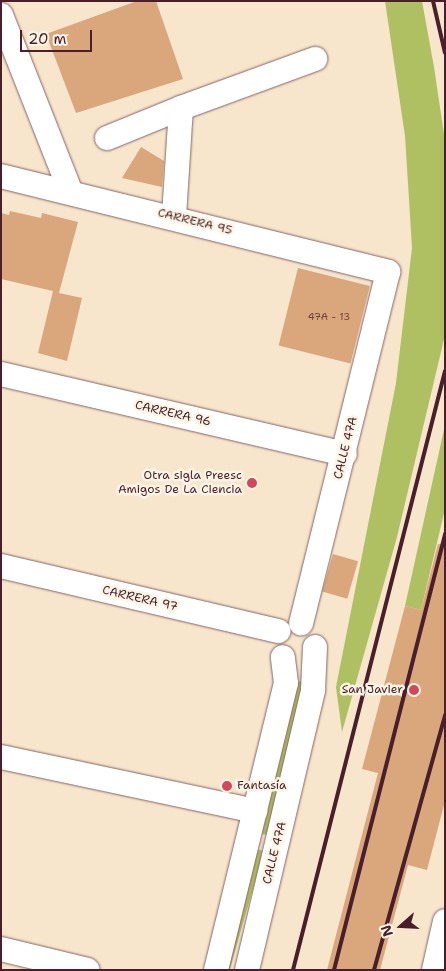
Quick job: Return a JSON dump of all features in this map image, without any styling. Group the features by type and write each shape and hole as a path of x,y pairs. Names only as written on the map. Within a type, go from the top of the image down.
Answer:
{"street":[{"path":"1,15 70,190"},
{"path":"107,138 315,59"},
{"path":"174,216 182,108"},
{"name":"CARRERA 95","path":"1,176 70,190 388,272"},
{"name":"CALLE 47A","path":"301,623 388,272"},
{"name":"CARRERA 96","path":"1,374 344,454"},
{"name":"CARRERA 97","path":"1,566 279,631"},
{"path":"216,970 286,683 283,658 276,645 279,631 285,625 301,623 313,632 315,647 306,659 298,662 283,658"},
{"name":"CALLE 47A","path":"247,970 314,690 315,647"},
{"path":"1,757 255,811"},
{"path":"434,970 445,922"},
{"path":"1,949 88,970"}],"green space":[{"path":"385,1 422,1 434,67 445,141 445,335 397,537 342,732 336,687 396,383 412,248 405,136"},
{"path":"445,425 445,509 421,610 405,606"},
{"path":"300,681 304,683 268,835 262,834 296,684"},
{"path":"257,849 264,851 230,970 223,968"}],"building":[{"path":"137,1 156,1 183,79 76,113 46,34"},
{"path":"141,147 164,161 162,187 122,178"},
{"path":"10,211 41,218 42,213 78,222 59,293 82,298 67,361 38,353 53,291 1,279 1,213 9,215"},
{"path":"298,268 370,286 350,364 279,346"},
{"name":"San Javier","path":"438,544 445,545 445,801 427,870 408,865 380,970 327,970 378,773 362,769 405,606 421,610"},
{"path":"333,554 358,561 347,599 322,591"}],"railway":[{"path":"433,1 445,53"},
{"path":"293,970 445,371"},
{"path":"334,970 445,533"},
{"path":"374,970 445,715"}],"place":[{"name":"Otra sigla Preesc Amigos De La Ciencia","path":"252,483"},
{"name":"San Javier","path":"414,690"},
{"name":"Fantasía","path":"227,786"}]}
